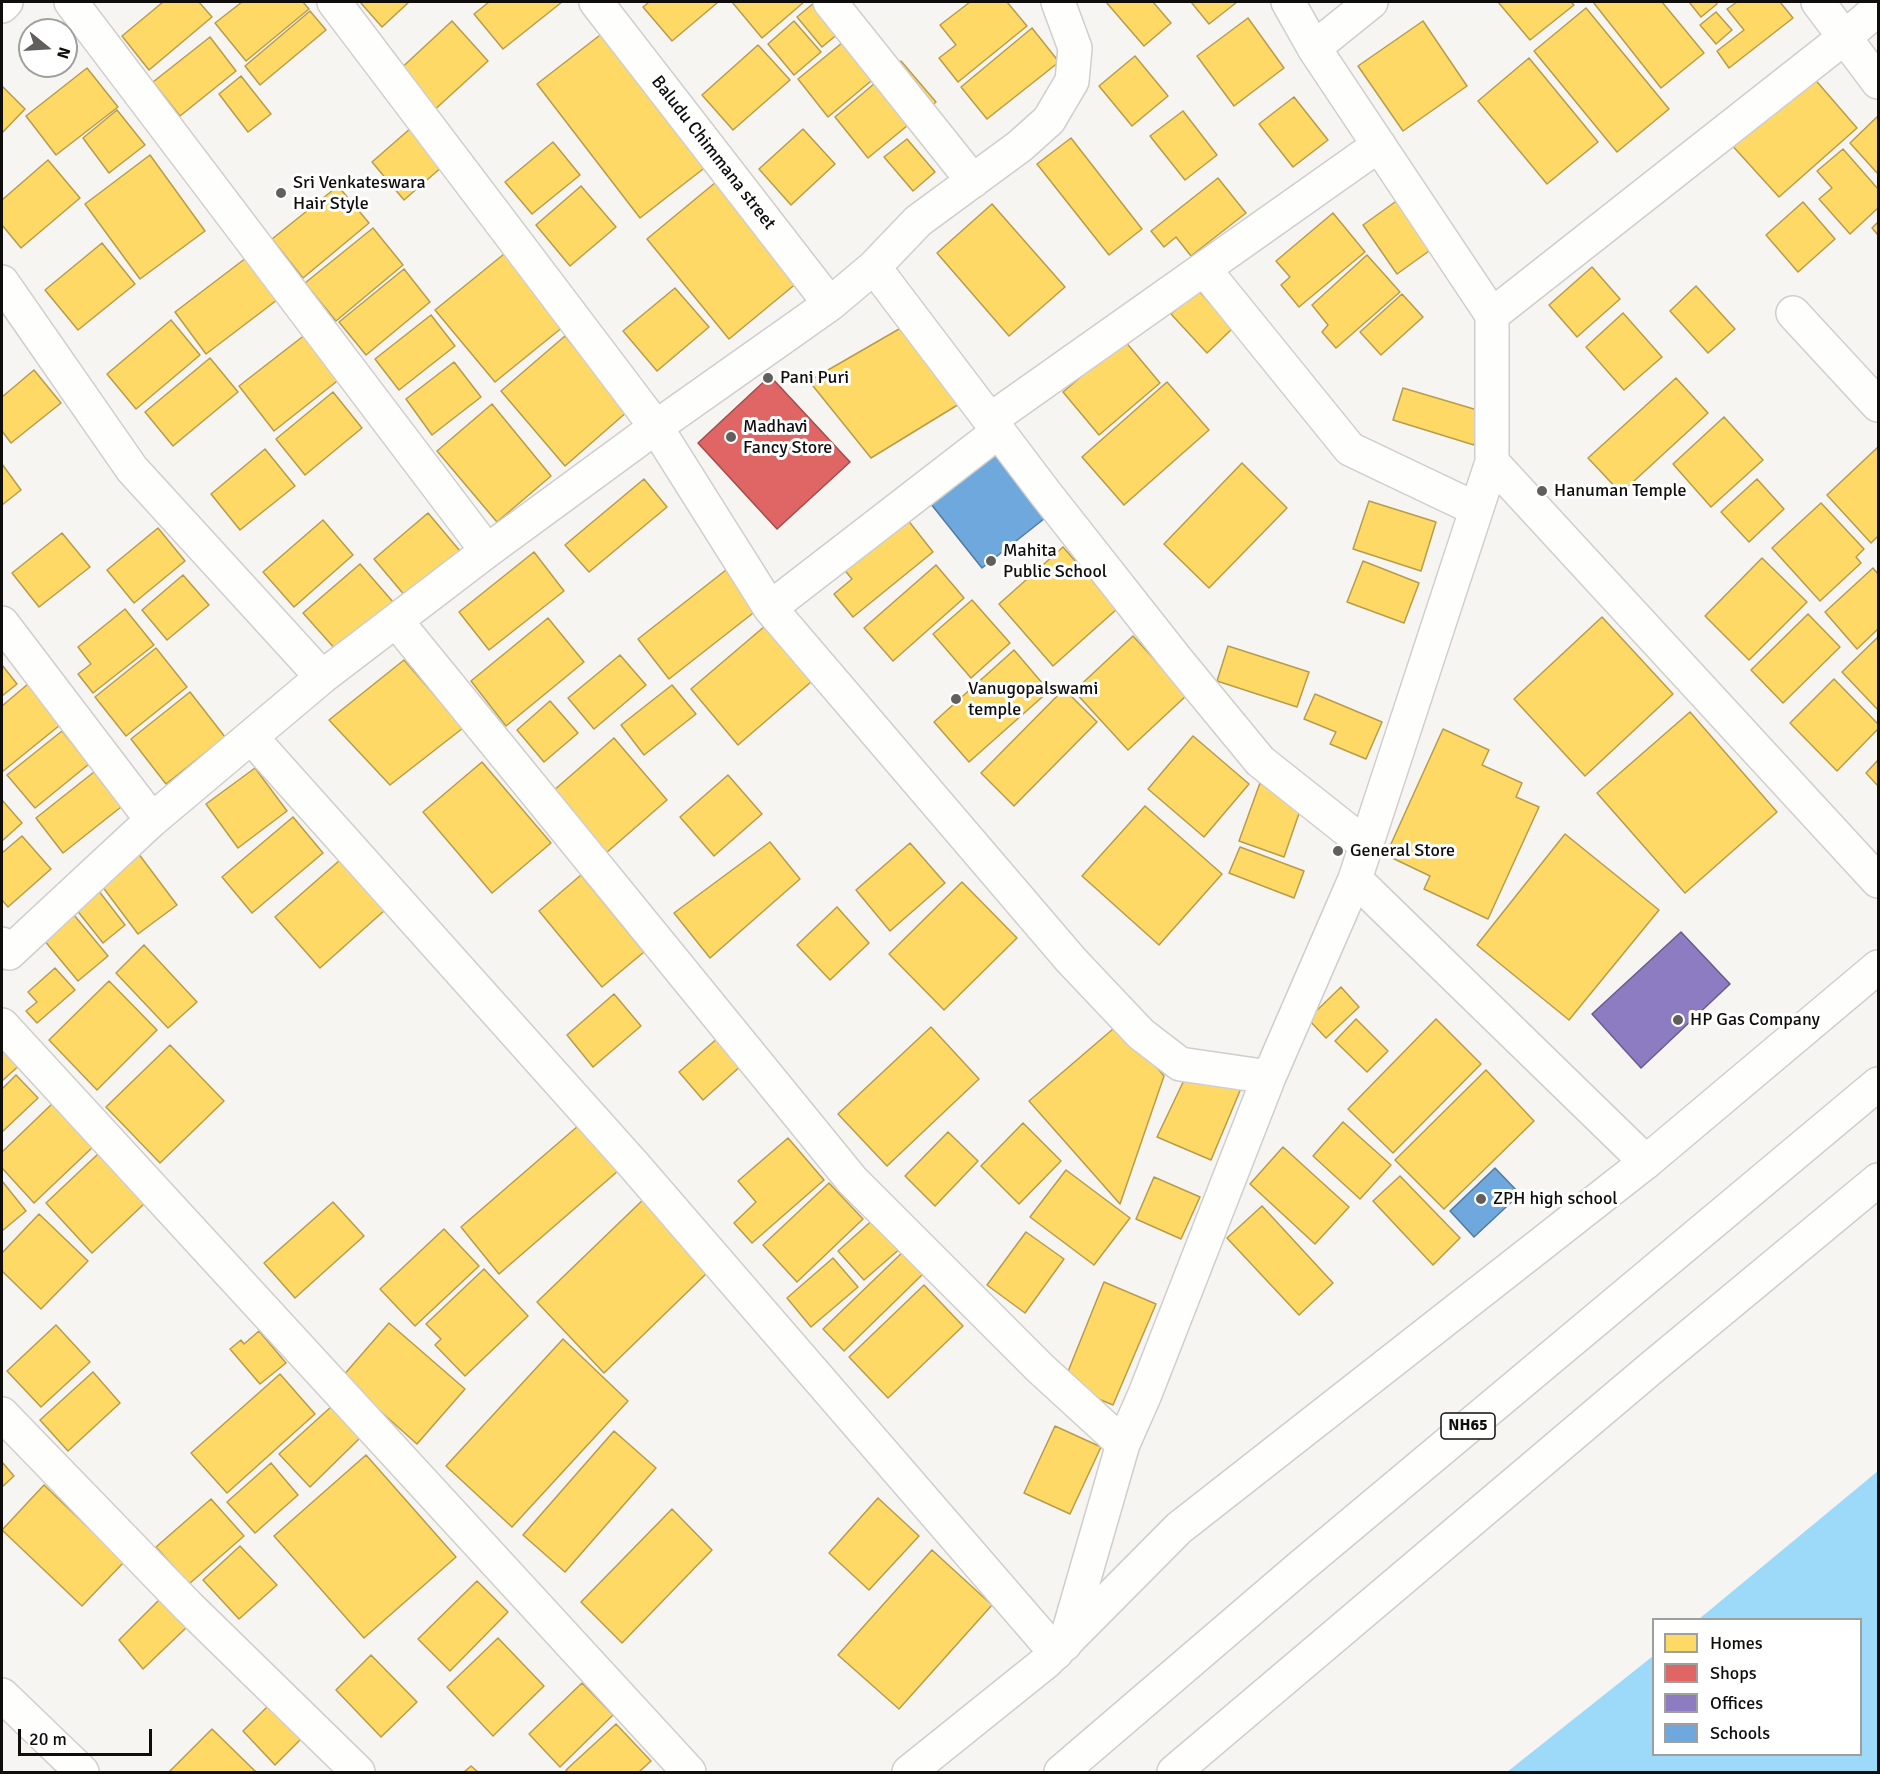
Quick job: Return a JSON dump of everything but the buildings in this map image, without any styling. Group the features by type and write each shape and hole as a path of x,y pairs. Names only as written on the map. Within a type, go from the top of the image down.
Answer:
{"main road":[{"path":"2,6 6,2"},
{"path":"71,2 487,551"},
{"path":"334,2 656,427 770,608 1071,960 1141,1034 1180,1064 1269,1077"},
{"name":"Baludu Chimmana street","path":"596,2 830,304"},
{"path":"830,2 973,181"},
{"path":"4,952 152,820 322,677 397,622 487,551 656,427 830,304 874,267 918,221 1020,146 1049,120 1072,81 1075,48 1058,2"},
{"path":"1060,1649 1123,1444 1145,1394 1269,1077 1355,879 1492,462 1492,315 1314,48 1288,2"},
{"path":"1314,48 1371,2"},
{"path":"1818,2 1878,82"},
{"path":"1492,315 1878,9"},
{"path":"770,608 994,425 1204,269 1379,145"},
{"path":"874,267 1046,494 1176,659 1260,760 1366,845"},
{"path":"1204,269 1350,449 1476,509"},
{"path":"2,282 132,469 322,677"},
{"path":"1793,313 1878,405"},
{"path":"1492,462 1878,881"},
{"path":"397,622 852,1180 1040,1368 1123,1444"},
{"path":"2,623 152,820"},
{"path":"251,737 633,1164 1060,1649"},
{"path":"1355,879 1646,1162"},
{"path":"909,1773 1060,1649 1179,1528 1646,1162 1878,967"},
{"path":"2,1025 689,1773"},
{"name":"NH65","path":"1061,1773 1298,1569 1878,1084"},
{"path":"1174,1773 1878,1179"},
{"path":"2,1414 189,1607 358,1773"},
{"path":"2,1695 82,1773"}],"water":[{"path":"1878,1471 1878,1772 1507,1772 1652,1657 1652,1756 1862,1756 1862,1618 1700,1618"}],"place":[{"name":"Sri Venkateswara Hair Style","path":"281,193"},
{"name":"Pani Puri","path":"768,378"},
{"name":"Madhavi Fancy Store","path":"731,437"},
{"name":"Hanuman Temple","path":"1542,491"},
{"name":"Mahita Public School","path":"991,561"},
{"name":"Vanugopalswami temple","path":"956,699"},
{"name":"General Store","path":"1338,851"},
{"name":"HP Gas Company","path":"1678,1020"},
{"name":"ZPH high school","path":"1481,1199"}]}
